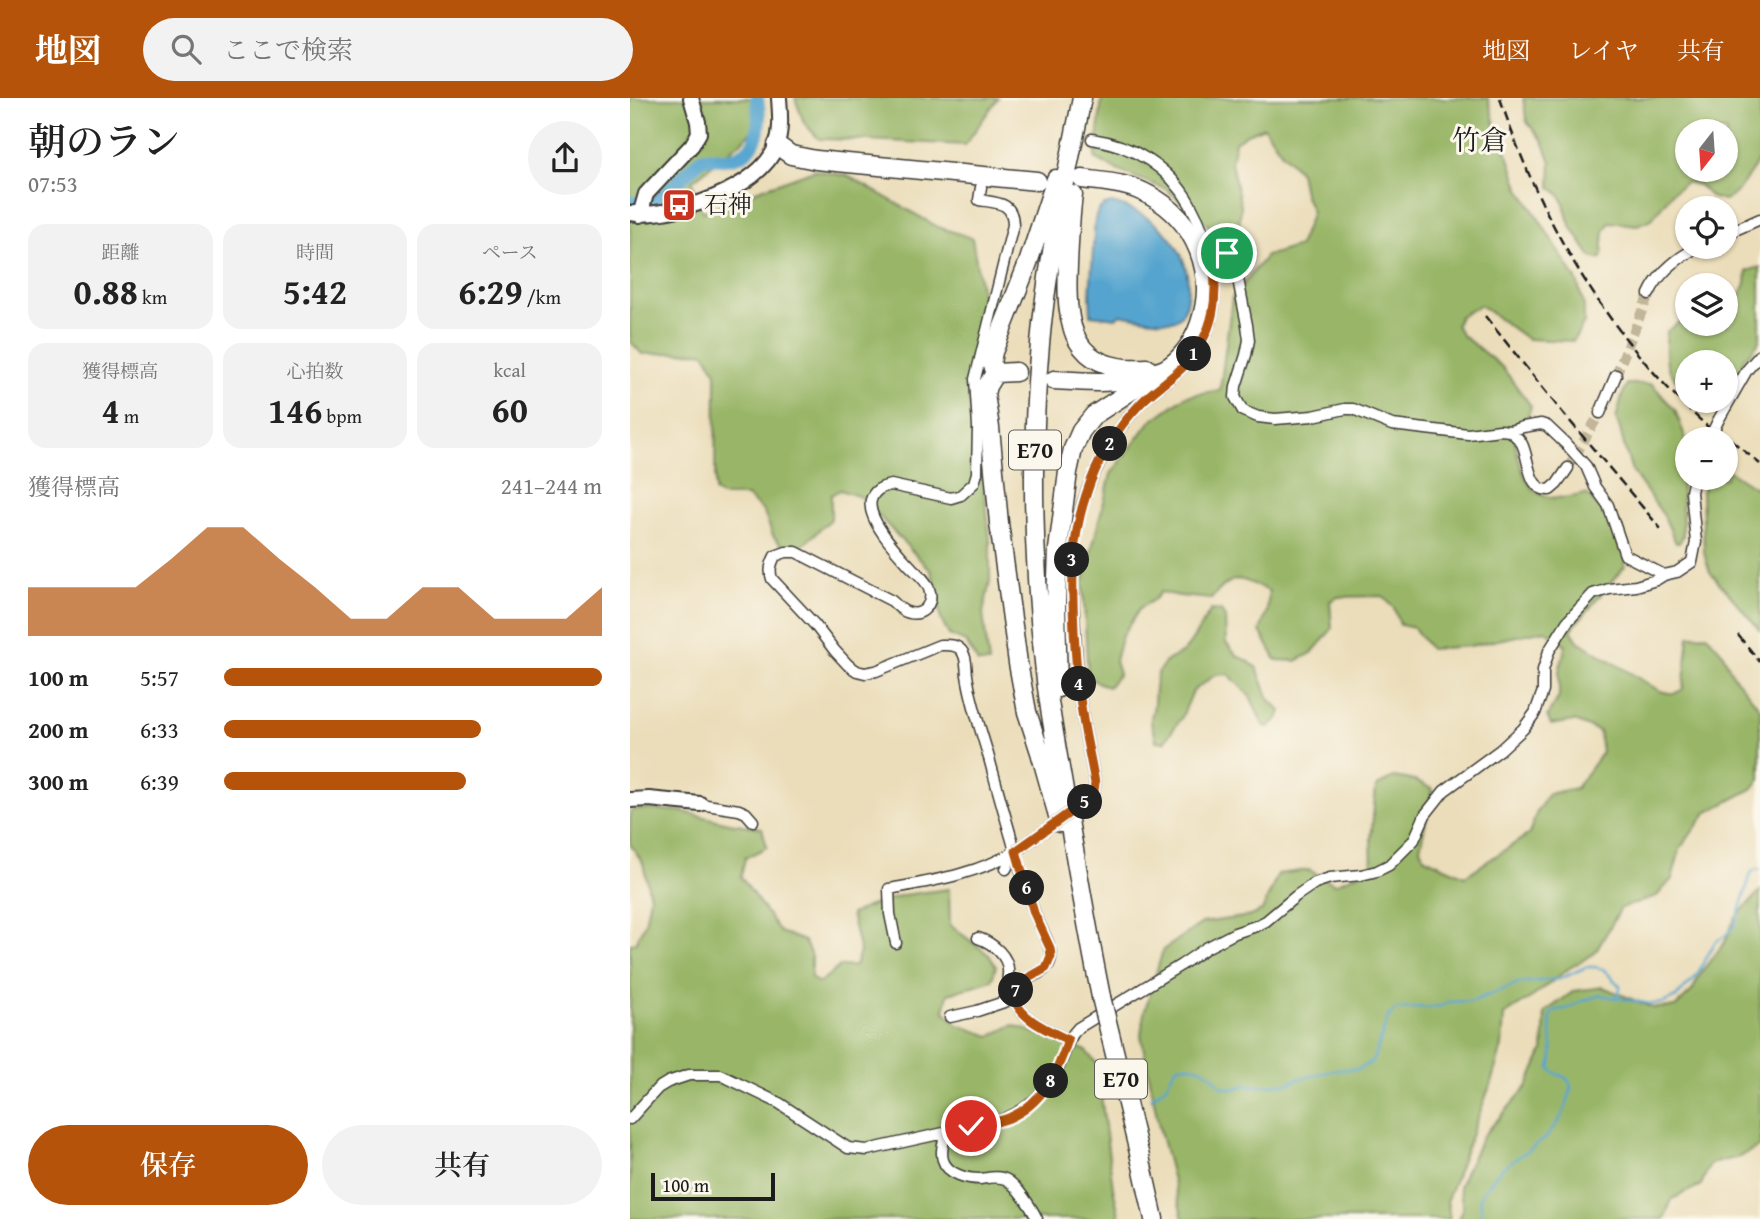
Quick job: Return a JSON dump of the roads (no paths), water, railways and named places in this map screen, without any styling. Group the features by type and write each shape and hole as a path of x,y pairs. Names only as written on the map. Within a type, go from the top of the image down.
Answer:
{"highway":[{"path":"995,373 991,363 993,352 1028,262 1082,98"},
{"name":"E70","path":"1082,98 1059,215 1040,345 1034,486 1039,608 1045,674 1076,869 1101,997 1154,1219"},
{"path":"1088,98 1070,218 1067,295 1073,332 1090,356 1103,363 1116,368 1157,369"},
{"path":"777,145 1037,178"},
{"path":"1054,377 1106,383 1122,382 1176,360 1196,334 1203,315 1207,289 1203,258 1197,244 1176,215 1151,195 1135,188 1115,183 1081,183"},
{"path":"1066,803 1057,673 1056,604 1058,550 1068,472 1077,440 1094,415 1157,369"},
{"path":"995,373 1015,374"},
{"path":"995,373 985,394 1018,663 1027,712 1054,806 1076,869"},
{"path":"1142,1169 1145,1219"},
{"path":"1142,1169 1160,1219"}],"main road":[{"path":"637,213 646,194 692,145 699,133 691,98"},
{"path":"637,213 695,204 726,193 747,181 777,145 781,122 779,98"},
{"path":"630,800 700,804"}],"street":[{"path":"896,943 888,889 985,866 1012,853 1090,798 1094,791 1076,661 1072,571 1077,525 1095,471 1117,433 1138,406 1182,368 1200,345 1214,310 1216,292 1211,253 1185,195 1171,177 1153,162 1120,146 1092,139"},
{"path":"950,1017 1009,1000 1023,981 1046,968 1051,956 1012,853 969,685 965,657 960,649 951,645 940,645 876,671 857,671 835,651 772,579 770,573 775,556 796,552 892,601 908,613 925,610 930,594 929,586 897,551 873,517 870,507 876,490 883,486 891,485 951,498 961,495 974,483 977,473 978,427 975,379 1013,225 1010,211 1005,206 979,201 981,187"},
{"path":"1738,229 1760,219"},
{"path":"1211,253 1227,253 1233,261 1242,298 1249,340 1236,386 1236,397 1243,411 1258,417 1275,419 1313,416 1345,408 1392,425 1468,434 1510,431 1541,424 1547,426 1586,466 1595,487 1608,505 1625,555 1664,575"},
{"path":"1649,294 1657,279 1678,259"},
{"path":"1715,427 1747,370 1760,355"},
{"path":"1600,414 1616,375"},
{"path":"1510,431 1520,442 1532,481 1540,490 1550,490 1561,480 1568,468"},
{"path":"630,1119 658,1088 667,1082 689,1075 709,1074 727,1077 779,1103 853,1149 867,1150 946,1133 1007,1118 1028,1106 1052,1079 1068,1040 1078,1028 1206,948 1266,921 1315,883 1330,878 1361,875 1389,865 1414,840 1425,814 1444,791 1500,750 1523,729 1535,713 1543,691 1543,670 1549,651 1567,622 1592,594 1656,580 1685,568 1692,562 1696,542 1691,490"},
{"path":"700,804 739,810 747,813 753,821"},
{"path":"1006,870 1012,853"},
{"path":"978,938 987,941 1005,959 1009,1000 1029,1018 1068,1040"},
{"path":"946,1133 942,1156 947,1167 969,1178 1008,1180 1037,1219"}],"water":[{"path":"1112,203 1128,208 1157,225 1178,249 1188,280 1185,307 1175,320 1120,314 1116,318 1091,315 1095,219 1101,208"}],"waterway":[{"path":"630,204 663,196 701,159 723,159 744,153 751,147 758,130 757,98"},
{"path":"1478,1219 1482,1213 1482,1193 1501,1169 1546,1138 1562,1116 1569,1097 1570,1083 1550,1068 1551,1014 1601,995 1651,1004 1663,1003 1676,997 1695,978 1715,942 1735,925 1751,873 1756,869 1760,870"},
{"path":"1151,1098 1166,1086 1174,1070 1186,1065 1200,1068 1211,1074 1221,1086 1233,1089 1246,1085 1289,1083 1336,1070 1359,1069 1374,1058 1389,1015 1397,1009 1473,1001 1519,983 1560,979 1586,967 1603,969 1620,986 1615,998"}],"tunnel":[{"path":"1616,375 1649,294"},
{"path":"1568,468 1600,413"}],"railway":[{"path":"1500,98 1538,194 1587,284 1649,367 1709,427"},
{"path":"1485,316 1661,529"},
{"path":"1738,446 1760,464"},
{"path":"1738,635 1760,662"}],"place":[{"name":"石神","path":"679,205"}],"district":[{"name":"竹倉","path":"1480,140"}]}
